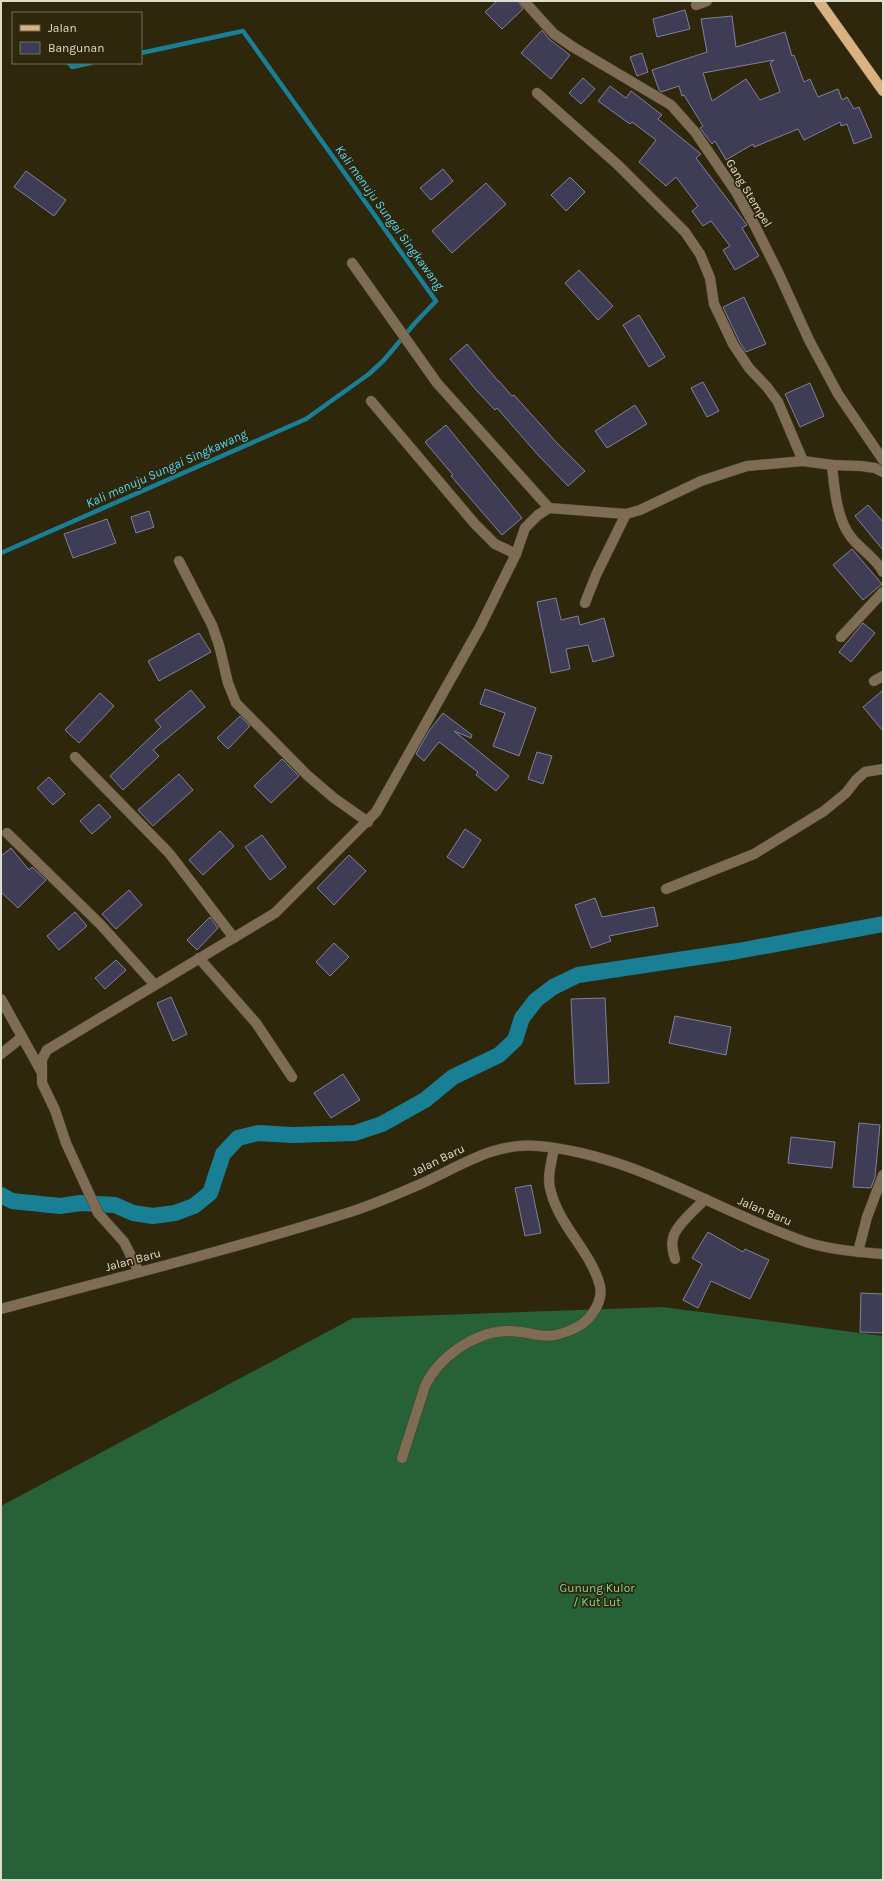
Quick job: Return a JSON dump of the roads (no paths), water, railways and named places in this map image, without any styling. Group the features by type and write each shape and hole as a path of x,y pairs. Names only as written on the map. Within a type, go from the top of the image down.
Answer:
{"main road":[{"path":"819,1 883,91"}],"street":[{"name":"Gang Stempel","path":"524,1 554,34 573,48 671,105 695,132 736,192 755,226 809,340 838,394 883,460"},
{"path":"696,5 707,1"},
{"path":"537,93 618,165 685,232 700,254 710,278 714,304 734,344 749,368 767,387 778,402 803,461"},
{"path":"352,263 437,383 549,508"},
{"path":"371,401 475,524 495,544 516,554"},
{"path":"139,1272 124,1242 98,1213 89,1196 66,1143 56,1110 42,1083 42,1059 47,1050 275,913 327,859 368,822 376,812 480,627 516,554 525,528 538,515 549,508 626,514 640,510 701,481 747,466 803,461 832,465 862,466 875,468 883,472"},
{"path":"832,465 835,490 841,515 850,537 883,572"},
{"path":"584,603 626,514"},
{"path":"179,561 212,625 220,646 228,683 236,703 306,775 334,798 368,822"},
{"path":"841,637 883,592"},
{"path":"75,757 169,853 234,938"},
{"path":"666,889 754,854 824,810 846,793 856,780 865,772 883,769"},
{"path":"7,833 100,924 155,985"},
{"path":"199,958 256,1023 292,1077"},
{"path":"1,998 41,1071"},
{"path":"1,1054 22,1037"},
{"name":"Jalan Baru","path":"1,1309 139,1272 349,1212 425,1182 477,1156 515,1146 554,1148 583,1153 608,1160 720,1205 760,1224 811,1243 858,1252 883,1254"},
{"path":"402,1458 425,1386 430,1375 446,1357 482,1336 494,1333 506,1331 544,1337 562,1334 586,1322 598,1304 600,1287 594,1271 564,1223 550,1191 549,1180 554,1148"},
{"path":"858,1252 867,1217 883,1175"},
{"path":"675,1259 672,1244 673,1236 680,1225 705,1199"}],"waterway":[{"name":"Kali menuju Sungai Singkawang","path":"1,553 306,419 369,374 384,360 415,323 436,301 243,31 142,53"},
{"name":"Kali menuju Sungai Singkawang","path":"70,64 72,67 86,64"},
{"path":"1,1195 12,1201 60,1206 81,1203 115,1205 133,1213 153,1216 175,1213 194,1206 210,1193 223,1154 238,1138 258,1133 293,1135 355,1133 382,1124 425,1100 453,1077 499,1055 515,1040 522,1018 536,1000 553,987 578,975 738,951 883,924"}],"park label":[{"name":"Gunung Kulor / Kut Lut","path":"597,1595"}]}
